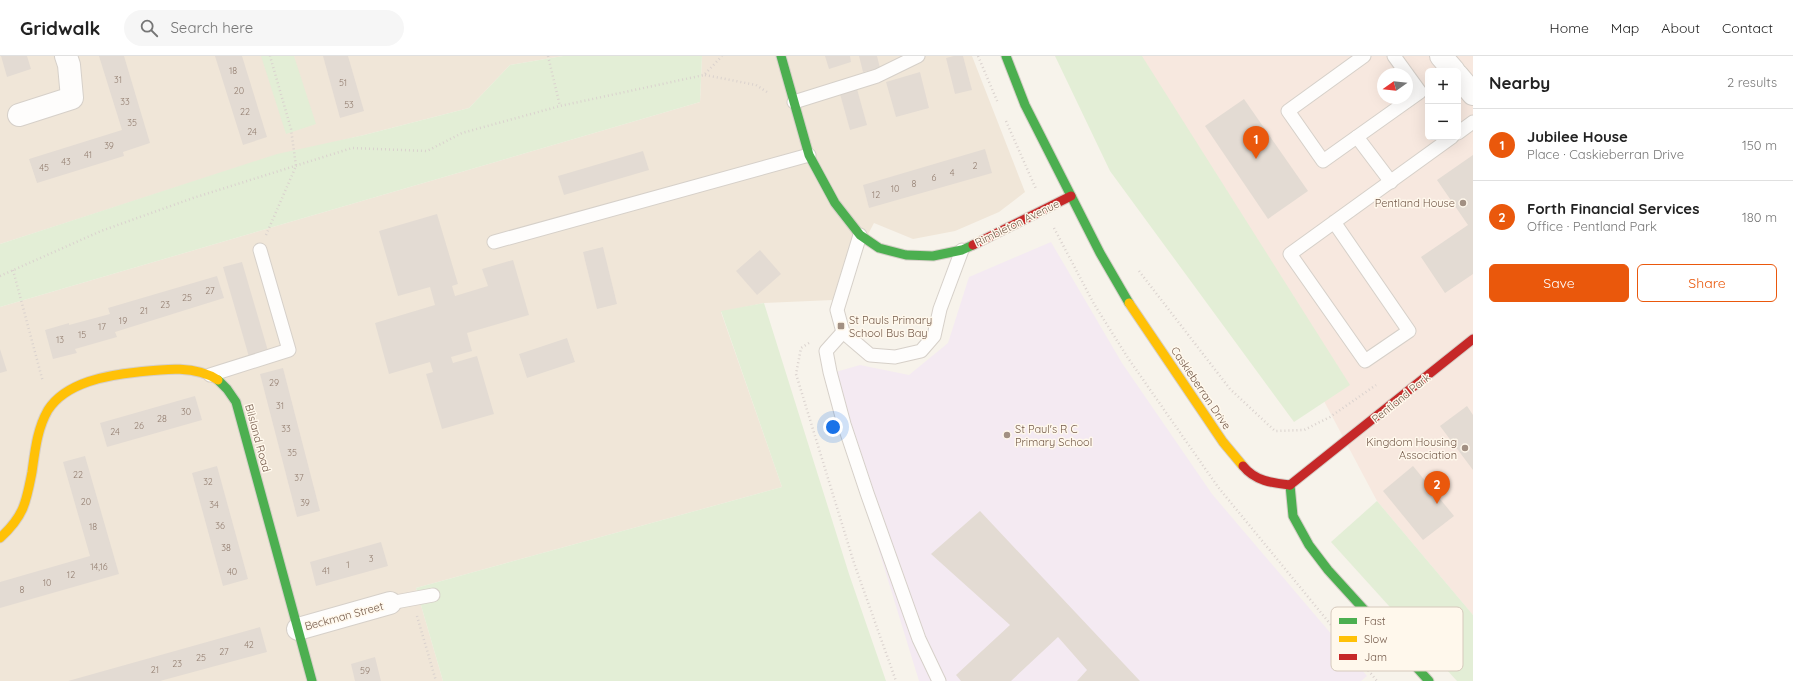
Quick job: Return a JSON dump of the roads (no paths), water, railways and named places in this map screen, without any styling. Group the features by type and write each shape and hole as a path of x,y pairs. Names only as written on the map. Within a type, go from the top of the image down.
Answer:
{"street":[{"path":"18,115 72,98 69,65 66,56"},
{"name":"Rimbleton Avenue","path":"781,56 809,155 835,203 860,235 879,248 906,255 933,256 962,250 1071,196"},
{"name":"Caskieberran Drive","path":"1006,56 1025,105 1100,253 1127,300 1223,442 1248,473 1268,483 1290,485"},
{"path":"1441,56 1451,68"},
{"path":"1461,80 1473,94"},
{"name":"Pentland Park","path":"1290,485 1473,339"},
{"path":"0,538 16,524 26,507 39,430 49,408 66,391 86,383 142,371 168,370 210,375"},
{"name":"Bilsland Road","path":"210,375 225,386 236,402 312,681"},
{"path":"1290,485 1293,516 1308,545 1328,570 1362,607"},
{"name":"Beckman Street","path":"298,629 390,603"},
{"path":"1420,671 1429,681"}],"lane":[{"path":"795,106 877,76 918,56"},
{"path":"1364,56 1288,111 1324,161 1420,92 1394,56"},
{"path":"1461,130 1473,122"},
{"path":"1357,137 1390,182"},
{"path":"1334,222 1409,331 1365,361 1290,254 1334,222 1448,140"},
{"path":"494,242 809,155"},
{"path":"860,235 837,310 842,329 826,351 844,424 919,639 940,681"},
{"path":"210,375 289,350 260,250"},
{"name":"Rimbleton Avenue","path":"842,329 870,355 895,357 921,351 934,336 940,310 962,250"},
{"path":"390,603 433,594"}],"place":[{"name":"Jubilee House","path":"1256,159"},
{"name":"Pentland House","path":"1463,203"},
{"name":"St Pauls Primary School Bus Bay","path":"841,326"},
{"name":"St Paul's R C Primary School","path":"1007,435"},
{"name":"Kingdom Housing Association","path":"1465,448"},
{"name":"Forth Financial Services","path":"1437,504"}]}
